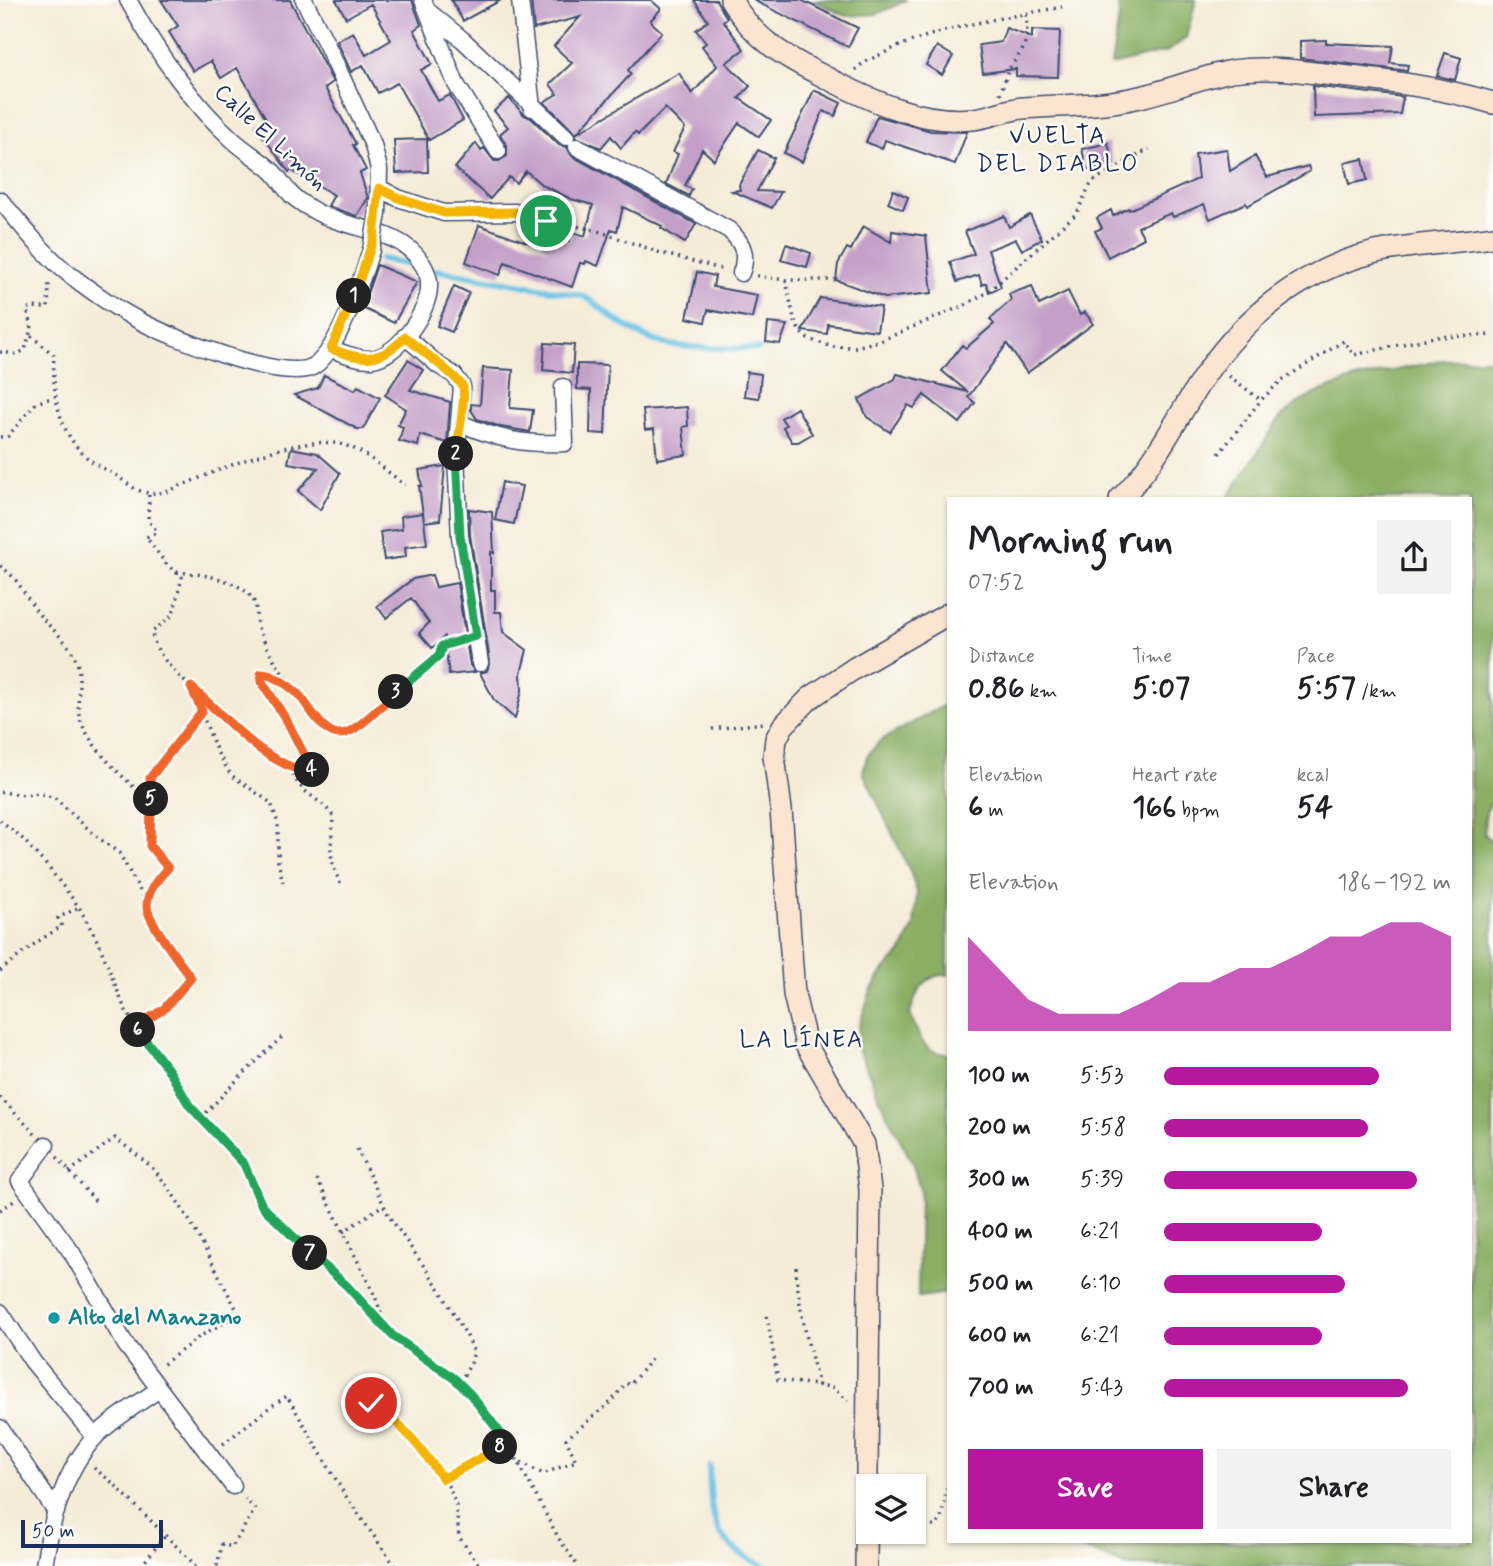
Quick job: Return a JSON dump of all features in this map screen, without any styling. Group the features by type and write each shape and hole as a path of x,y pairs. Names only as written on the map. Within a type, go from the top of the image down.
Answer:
{"main road":[{"path":"730,0 738,13 772,48 840,85 899,110 929,118 954,120 992,115 1016,108 1115,102 1232,71 1265,69 1418,84 1493,103"},
{"path":"1122,497 1149,465 1213,365 1245,327 1269,305 1311,275 1372,253 1493,237"},
{"path":"866,1556 870,1189 867,1160 864,1144 856,1128 806,1045 793,994 774,756 776,739 783,726 810,698 835,680 947,615"}],"street":[{"name":"Calle El Limón","path":"128,0 152,43 198,102 233,141 273,171 295,198 341,223 391,237 412,250 427,273 429,287 425,307 416,324 390,350 372,359 331,349"},
{"path":"0,200 70,275 138,320 161,332 244,361 294,372 314,367 331,349 371,250 378,214 379,169 373,145 304,0"},
{"path":"520,0 532,108"},
{"path":"426,6 532,108 572,142 729,230 736,237 745,255 741,273"},
{"path":"426,6 456,84 498,151"},
{"path":"379,188 398,198 444,213 515,212"},
{"path":"405,337 459,379 463,390 456,457 460,536 480,663"},
{"path":"460,423 491,436 515,442 565,443 563,387"},
{"path":"46,1145 20,1181 72,1253 113,1326 233,1486"},
{"path":"0,1312 33,1362 95,1437"},
{"path":"44,1566 56,1512 81,1458 95,1437 113,1421 159,1389"},
{"path":"0,1427 56,1512"}],"path":[{"path":"840,85 861,64 894,48 963,25 1062,7"},
{"path":"992,115 1009,69 1023,49 1027,36 1026,14"},
{"path":"786,280 794,318 800,332 808,339 833,347 856,347 882,340 965,305 988,292 1077,213 1089,187 1096,179 1149,149"},
{"path":"515,212 598,231 696,264 786,280 835,280"},
{"path":"0,352 21,353 31,336 28,308 47,309 50,305 47,274"},
{"path":"1219,454 1261,400 1282,380 1344,341 1354,355 1434,337 1493,335"},
{"path":"31,336 54,355 54,397 69,438 76,448 130,487 149,495 166,492 274,451 312,444 345,445 405,485"},
{"path":"1213,365 1261,400"},
{"path":"0,437 8,436 36,403 54,397"},
{"path":"149,495 148,520 156,533 146,537 167,565 182,578 173,615 152,632 152,638 171,667 247,741 290,768 310,773 312,771 287,721 262,682 261,674 267,674 299,694"},
{"path":"0,566 22,587 36,610 72,652 77,665 78,704 82,724 89,737 104,758 151,803"},
{"path":"174,572 220,578 250,596 256,604 256,622 276,666 328,730 336,733 345,733 355,727 439,656 442,646 476,636"},
{"path":"191,687 218,752 231,775 271,803 278,824 278,862 284,882"},
{"path":"147,906 154,882 168,868 150,846 150,778 202,711"},
{"path":"712,729 762,723 783,726"},
{"path":"290,768 295,783 326,807 333,817 329,852 333,870 342,887"},
{"path":"0,793 38,793 55,798 119,853 131,872 152,920 191,978 164,1009 135,1027"},
{"path":"0,820 20,836 79,907 99,944 124,1007 135,1027 170,1072 189,1105 244,1164 262,1206 347,1286 400,1342 460,1384 508,1443 559,1539 578,1566"},
{"path":"0,971 62,926 58,918 79,907"},
{"path":"201,1118 284,1035"},
{"path":"69,1172 115,1138 146,1162 157,1173 185,1215 239,1314 199,1337 148,1375"},
{"path":"357,1149 383,1205 409,1248 439,1288 468,1338 474,1352 460,1384"},
{"path":"317,1179 374,1296 386,1329"},
{"path":"343,1232 383,1205"},
{"path":"796,1267 803,1323 820,1386"},
{"path":"767,1315 778,1380 832,1387 867,1414"},
{"path":"519,1461 543,1474 576,1461 566,1439 611,1402 625,1383 630,1385 651,1359"},
{"path":"346,1394 382,1409 425,1453 449,1487 456,1506 459,1537 480,1566"},
{"path":"209,1455 287,1396 345,1495 395,1566"},
{"path":"443,1479 508,1443"},
{"path":"81,1458 114,1484 196,1566"},
{"path":"211,1566 217,1565 222,1544 232,1547 255,1509 233,1486"},
{"path":"866,1556 937,1525 947,1489"},
{"path":"141,1566 166,1535"}],"green space":[{"path":"812,0 907,0 877,14 846,16"},
{"path":"1118,0 1196,0 1186,38 1168,51 1111,65 1119,17"},
{"path":"1493,359 1493,802 1486,812 1484,834 1493,843 1493,1566 1125,1566 1070,1543 1472,1543 1472,497 1228,497 1280,418 1298,403 1323,390 1355,379 1443,360"},
{"path":"947,704 947,975 933,977 922,986 910,1014 927,1047 947,1054 947,1293 918,1297 920,1189 912,1162 884,1109 858,1048 859,1026 870,993 883,971 901,953 914,926 917,892 910,871 863,772 867,756 880,741"}],"building":[{"path":"161,0 290,0 333,82 325,88 356,144 353,145 366,170 360,173 368,198 357,216 328,206 334,195 291,170 289,172 257,128 268,122 237,68 221,78 211,61 193,71 169,32 178,26"},
{"path":"336,0 412,0 421,25 414,30 432,64 421,70 438,101 450,95 463,120 429,140 397,83 378,93 363,65 351,72 337,41 353,32 366,55 391,40 371,4 346,18"},
{"path":"451,0 501,0 463,21"},
{"path":"531,0 651,0 661,9 650,21 662,32 628,70 631,74 576,134 544,102 557,94 550,84 572,63 554,46 580,17 534,29"},
{"path":"694,0 716,0 727,18 723,21 744,49 726,63 750,86 739,98 771,120 759,137 739,123 714,160 702,149 685,186 692,189 689,196 666,184 678,154 673,152 685,128 665,108 638,135 635,132 621,148 611,136 601,148 576,137 576,134 679,73 692,94 717,66 702,46 706,43 696,30 708,21"},
{"path":"753,0 801,0 858,28 848,47"},
{"path":"1006,28 1032,38 1032,30 1060,31 1058,77 1016,76 1016,69 983,73 979,45 1001,42"},
{"path":"1326,40 1326,43 1393,46 1390,63 1408,65 1407,71 1300,58 1300,41"},
{"path":"937,46 953,56 942,75 926,65"},
{"path":"1445,53 1461,58 1455,80 1437,76"},
{"path":"1313,86 1403,97 1400,114 1314,117"},
{"path":"814,90 841,103 835,116 823,111 802,162 784,153"},
{"path":"509,98 524,115 531,118 559,145 567,147 572,156 696,224 685,243 661,228 662,226 623,207 617,231 611,229 598,266 586,261 585,264 580,263 572,287 505,262 500,275 466,262 479,225 549,250 519,222 569,241 573,232 585,236 593,205 571,199 542,185 526,171 516,183 509,177 490,199 455,168 476,143 481,151 484,148 494,161 507,156 507,146 500,134 508,127 494,111"},
{"path":"877,116 931,131 967,132 955,164 885,140 882,149 866,142"},
{"path":"427,139 428,172 396,173 394,140"},
{"path":"1108,143 1113,163 1087,170 1082,149"},
{"path":"1227,149 1230,171 1255,156 1267,177 1308,166 1310,171 1247,206 1246,203 1210,219 1204,204 1173,217 1171,213 1138,227 1144,238 1108,257 1095,231 1102,228 1097,218 1111,210 1113,216 1128,208 1129,210 1198,179 1195,154"},
{"path":"758,150 774,158 757,191 781,192 772,208 732,191 740,190 739,185"},
{"path":"1363,159 1367,180 1349,184 1344,163"},
{"path":"893,190 908,197 903,210 888,203"},
{"path":"1030,215 1042,239 1022,250 1016,239 988,250 1001,287 989,292 986,283 982,285 979,275 957,282 950,262 974,254 965,231 1004,216 1009,227"},
{"path":"863,226 891,242 892,231 926,236 932,293 885,298 836,280 838,264 847,248 851,250"},
{"path":"786,244 811,253 807,267 781,260"},
{"path":"377,265 417,282 394,323 362,308"},
{"path":"697,272 715,276 713,287 757,295 752,318 708,310 705,322 687,318"},
{"path":"454,286 469,293 452,332 437,326"},
{"path":"1032,286 1039,305 1068,291 1080,315 1085,312 1093,324 1027,373 1007,344 968,397 975,403 960,423 924,395 914,408 908,405 890,432 867,417 859,399 895,379 897,374 968,392 942,371 962,345 966,348 994,324 990,319 1011,300 1009,294"},
{"path":"820,298 881,307 877,331 828,324 827,334 802,331"},
{"path":"768,323 787,325 780,344 766,342"},
{"path":"545,343 574,345 572,373 543,370"},
{"path":"408,360 423,370 410,390 450,402 447,443 420,435 418,446 399,441 403,427 398,425 406,409 385,395"},
{"path":"577,364 608,365 605,434 590,433 591,390 577,389"},
{"path":"483,368 513,370 510,408 533,410 530,432 477,419 471,410 471,404 480,405"},
{"path":"747,372 761,374 759,398 744,396"},
{"path":"324,375 355,390 358,386 380,398 363,429 357,429 294,395 318,388"},
{"path":"687,407 688,426 683,427 686,455 657,459 654,429 645,430 643,410"},
{"path":"797,408 812,434 798,442 792,442 781,418"},
{"path":"291,448 317,453 340,473 320,510 298,491 318,468 288,463"},
{"path":"445,466 440,520 424,522 419,470"},
{"path":"502,482 522,486 514,524 495,520"},
{"path":"469,509 492,512 494,553 491,552 491,590 495,590 495,612 501,612 503,632 527,650 515,719 494,700 480,673 487,671 490,661 470,535"},
{"path":"423,513 427,544 405,547 406,557 384,560 380,532 402,529 401,516"},
{"path":"432,575 436,587 457,583 470,665 475,672 449,675 444,637 432,648 419,633 429,623 411,598 386,618 377,606 413,579"}],"waterway":[{"path":"381,259 411,265"},
{"path":"436,270 580,295 630,329 661,343 688,347 759,349"},
{"path":"709,1466 711,1500 717,1527 733,1548 764,1566"}],"place":[{"name":"Alto del Manzano","path":"54,1318"}],"district":[{"name":"VUELTA DEL DIABLO","path":"1058,150"},
{"name":"LA LÍNEA","path":"802,1040"}],"route":[{"path":"371,1403 382,1409 425,1453 443,1479 508,1443 471,1395 455,1379 393,1336 347,1286 269,1215 237,1154 189,1105 170,1072 135,1027 164,1009 179,995 191,978 152,920 147,906 154,882 168,868 150,846 150,778 202,711 191,687 262,752 290,768 310,773 312,768 262,682 261,674 267,674 299,694 328,730 345,733 439,656 442,646 476,636 460,536 456,457 463,390 459,379 405,337 383,355 372,359 331,349 368,261 378,214 379,188 398,198 444,213 515,212 546,221"}]}
